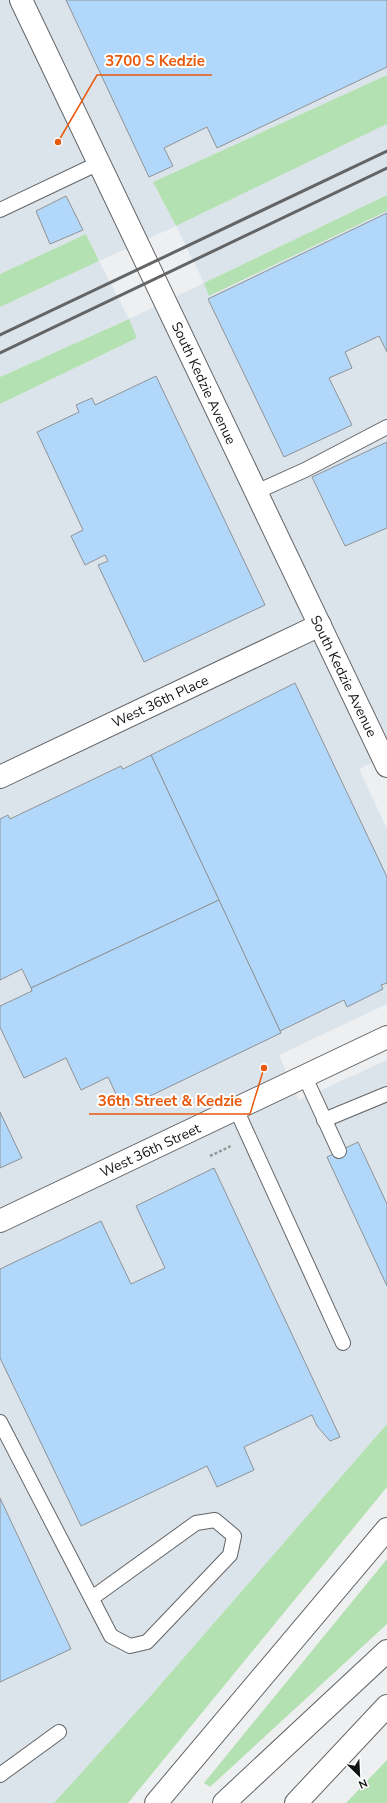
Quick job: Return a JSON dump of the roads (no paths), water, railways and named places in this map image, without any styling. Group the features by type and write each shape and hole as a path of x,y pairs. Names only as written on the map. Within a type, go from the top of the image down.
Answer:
{"main road":[{"name":"South Kedzie Avenue","path":"21,0 387,766"},
{"name":"West 36th Place","path":"0,777 320,625"},
{"name":"West 36th Street","path":"0,1221 387,1037"},
{"path":"156,1803 387,1529"},
{"path":"224,1803 387,1651"},
{"path":"296,1803 387,1706"}],"lane":[{"path":"0,210 99,163"},
{"path":"256,492 305,470 387,427"},
{"path":"305,1077 339,1151"},
{"path":"324,1120 385,1099"},
{"path":"236,1109 343,1343"},
{"path":"0,1422 111,1636 130,1646 147,1642 230,1555 234,1536 215,1520 196,1523 92,1598"},
{"path":"0,1775 59,1732"}],"railway":[{"path":"0,335 387,151"},
{"path":"0,353 387,168"}],"place":[{"name":"3700 S Kedzie","path":"58,142"},
{"name":"36th Street & Kedzie","path":"264,1068"}]}
